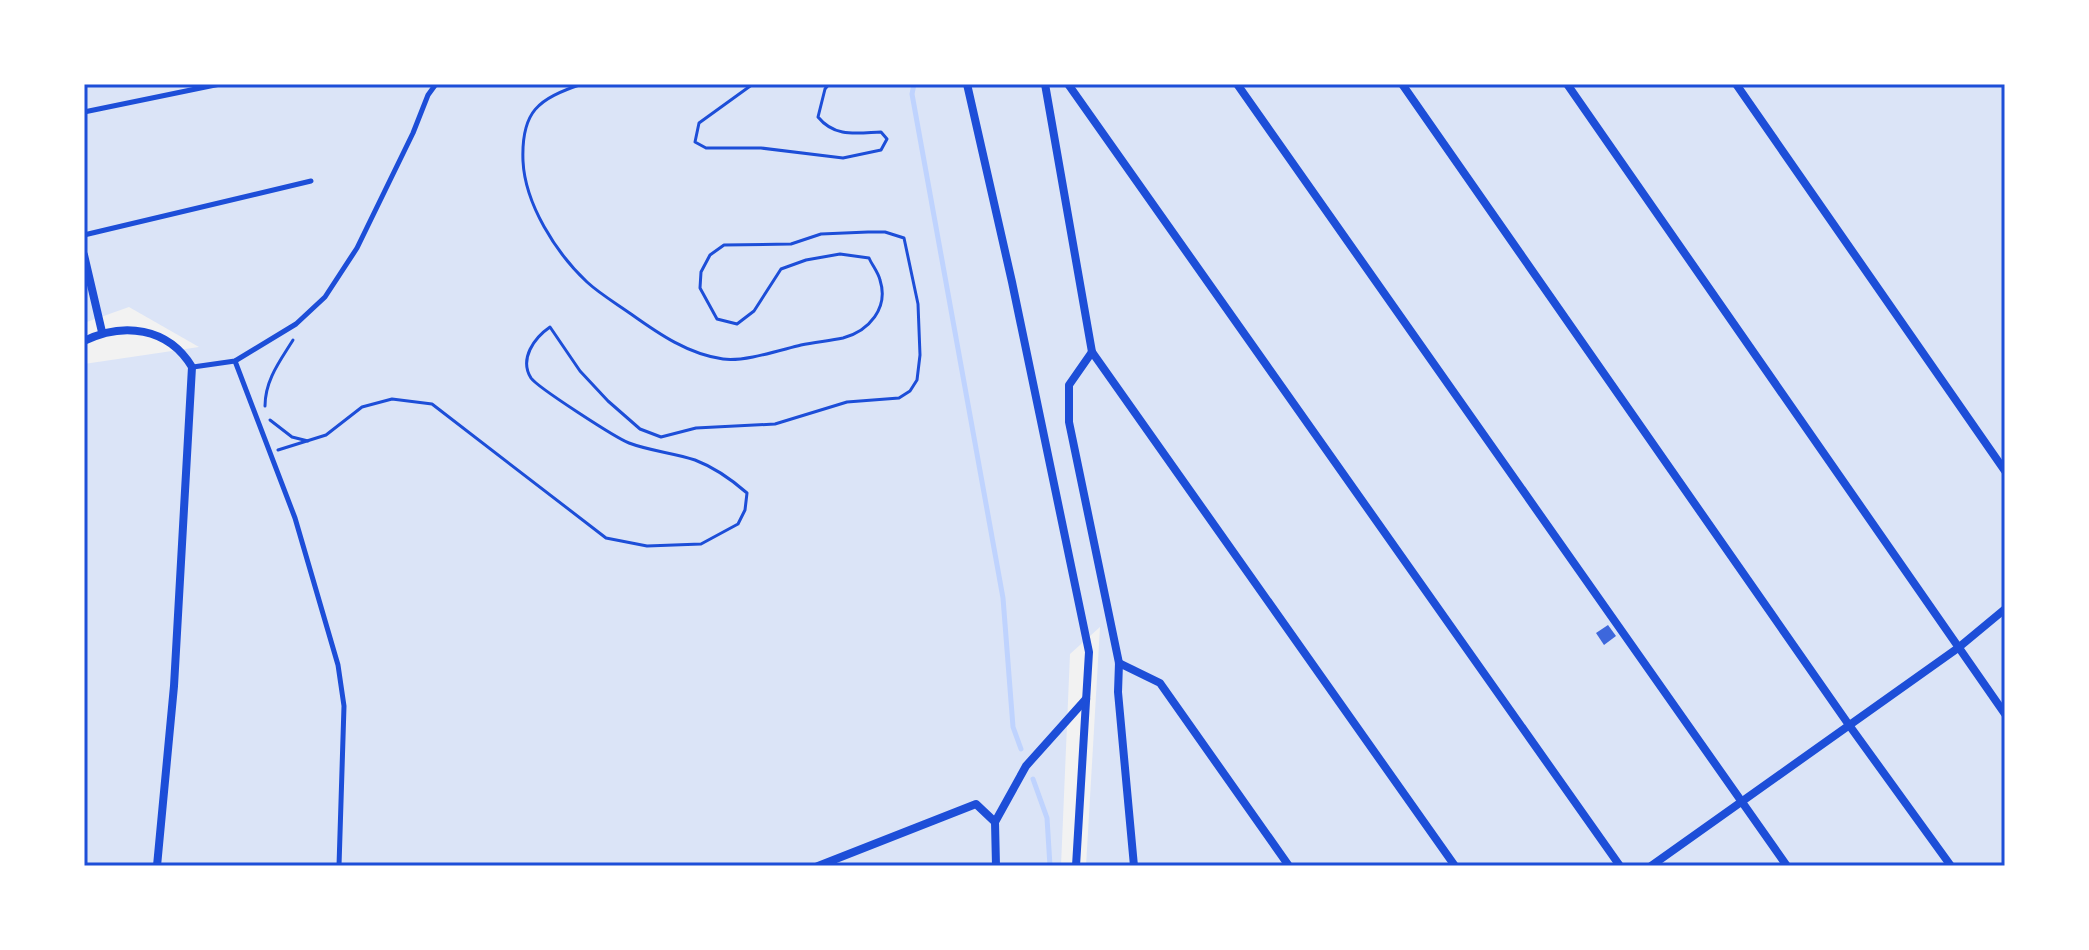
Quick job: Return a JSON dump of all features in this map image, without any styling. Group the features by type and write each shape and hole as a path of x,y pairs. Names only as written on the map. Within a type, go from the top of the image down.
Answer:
{"street":[{"path":"967,84 1012,282 1089,652 1076,866"},
{"path":"1045,84 1092,352 1455,866"},
{"path":"1068,84 1620,866"},
{"path":"1237,84 1787,866"},
{"path":"1402,84 1849,725 1951,866"},
{"path":"1567,84 2005,714"},
{"path":"1736,84 2005,471"},
{"path":"84,255 102,332"},
{"path":"84,341 102,332 145,329 185,356 192,367 188,394 174,686 157,866"},
{"path":"1092,352 1069,385 1069,422 1119,663 1118,692 1134,866"},
{"path":"1651,866 1958,648 2005,609"},
{"path":"1119,663 1160,683 1289,866"},
{"path":"996,866 995,822 1026,766 1086,699"},
{"path":"818,866 976,804 995,822"}],"lane":[{"path":"84,112 220,84"},
{"path":"192,367 235,361 307,316 325,297 357,248 428,95 436,84"},
{"path":"84,235 311,181"},
{"path":"235,361 295,518 338,665 344,706 339,866"}],"path":[{"path":"271,452 326,435 362,407 392,399 432,404 606,538 647,546 701,544 738,524 745,510 747,493 725,474 696,461 628,442 532,381 526,365 528,351 538,335 550,327 580,371 608,401 640,429 661,437 696,428 775,424 847,402 899,398 910,391 917,380 920,355 918,304 904,238 885,232 821,234 791,244 724,245 710,255 701,272 700,288 717,319 737,324 754,311 781,269 806,260 840,254 869,258 880,279 883,300 872,324 846,337 726,360 663,337 587,282 554,242 531,201 524,181 522,135 530,116 551,95 582,84"},
{"path":"753,84 699,123 695,142 706,148 761,148 843,158 881,150 887,139 881,132 847,134 826,128 818,117 829,84"},
{"path":"307,316 273,372 265,392 265,407 267,417 281,430 309,442"}],"shaded area":[{"path":"84,84 2005,84 2005,866 1086,866 1100,627 1070,654 1061,866 84,866 84,364 199,347 129,307 84,323"}],"building":[{"path":"1608,625 1616,636 1604,645 1596,633"}],"waterway":[{"path":"914,84 912,94 1003,598 1013,727 1021,749"},
{"path":"1033,779 1047,818 1050,866"}]}
